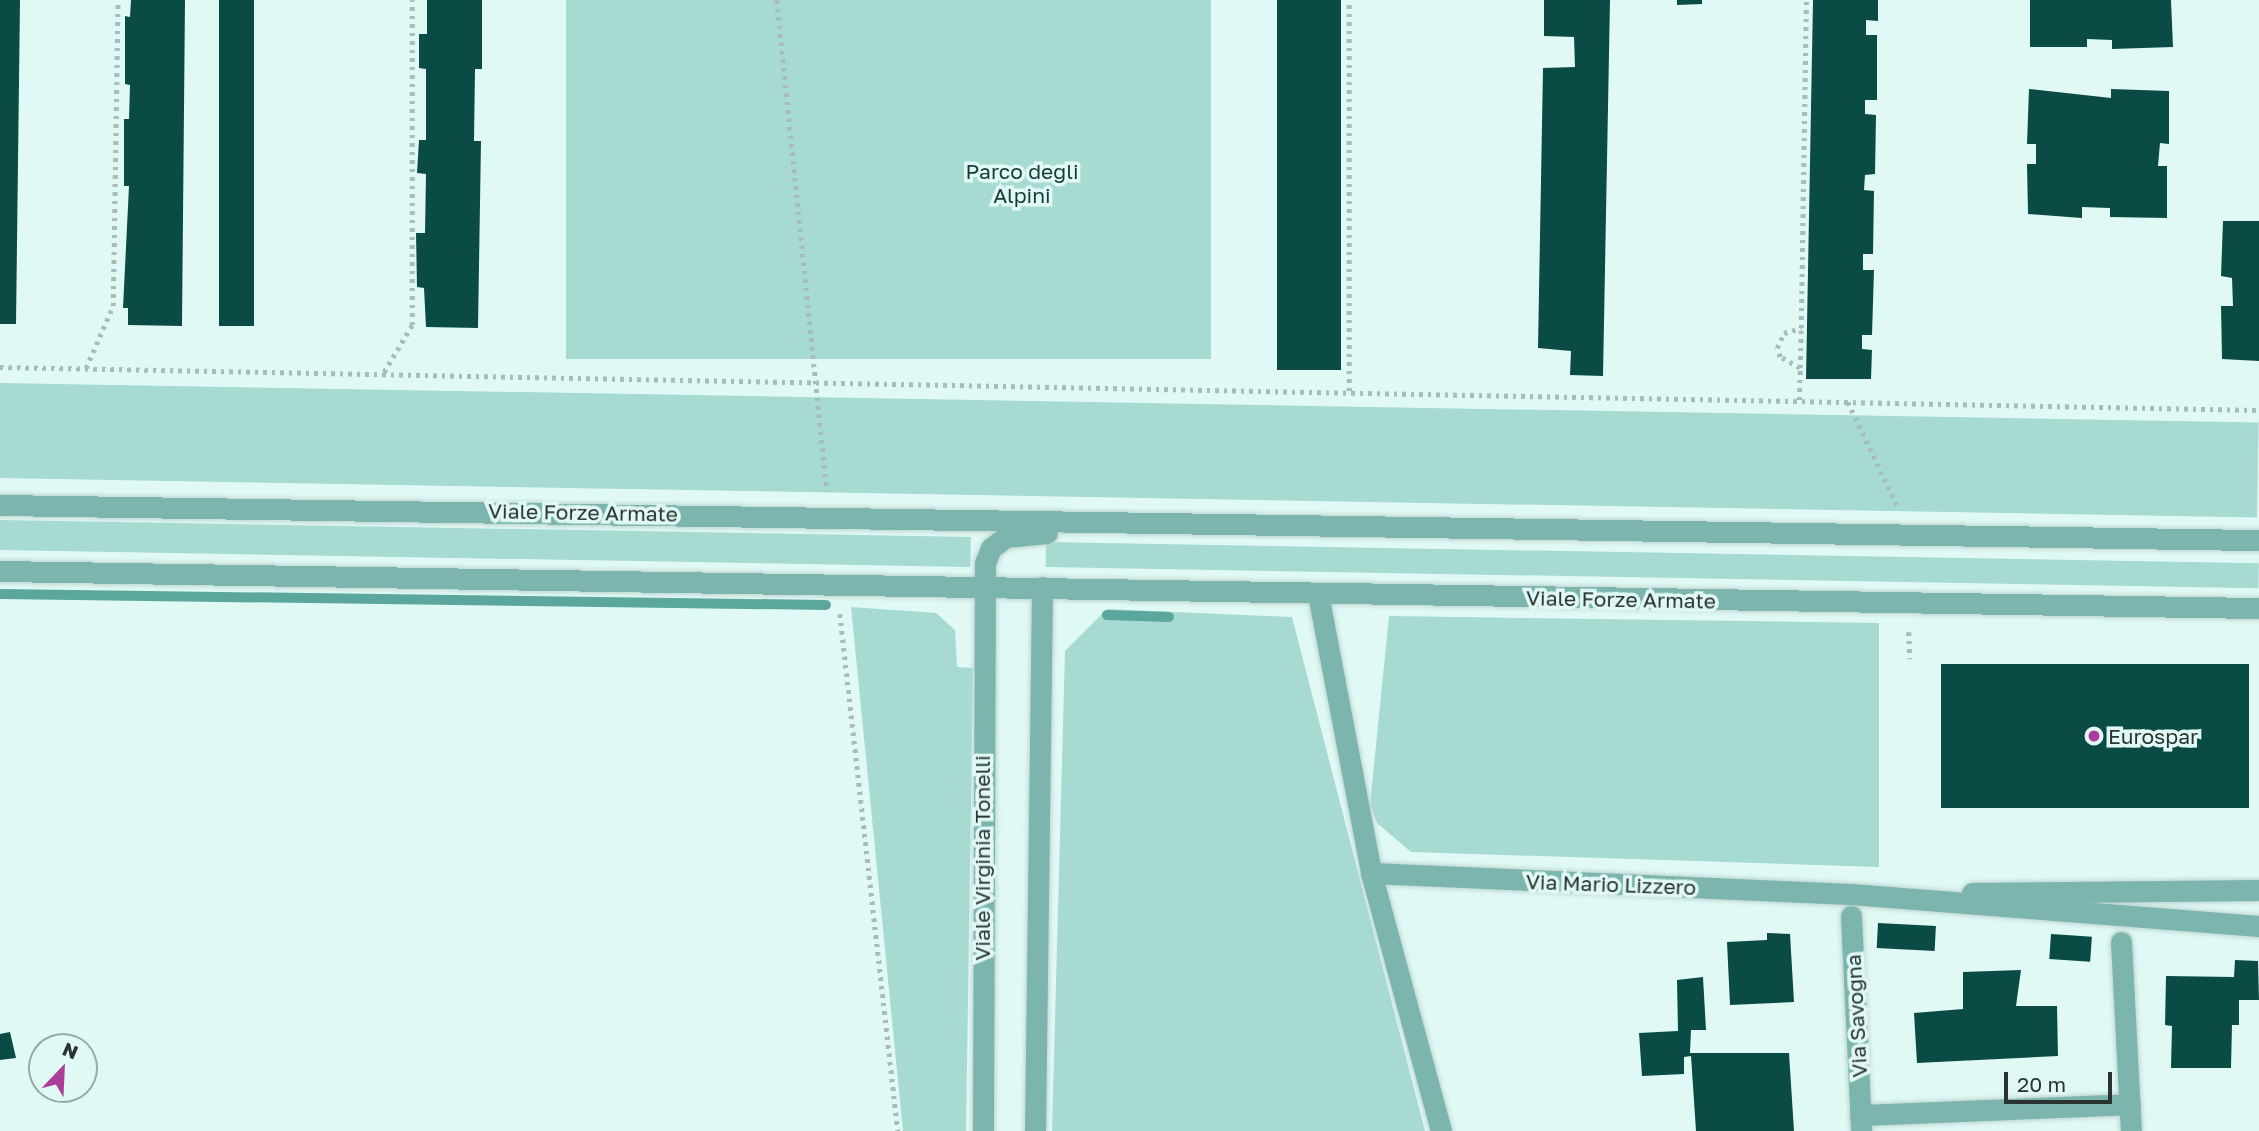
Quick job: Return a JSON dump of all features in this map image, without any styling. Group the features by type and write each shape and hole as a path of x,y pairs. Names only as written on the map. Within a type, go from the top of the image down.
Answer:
{"street":[{"name":"Viale Forze Armate","path":"0,505 2259,540"},
{"name":"Viale Forze Armate","path":"984,586 987,555 1006,537 1029,533 1126,534 1166,523"},
{"name":"Viale Forze Armate","path":"0,571 2259,608"},
{"name":"Viale Virginia Tonelli","path":"983,1131 984,586"},
{"path":"1035,1131 1042,587"},
{"path":"1318,594 1371,873 1441,1131"},
{"name":"Via Mario Lizzero","path":"1371,873 1851,894 2259,926"},
{"name":"Via Mario Lizzero","path":"1851,894 2259,890"},
{"name":"Via Savogna","path":"1851,916 1861,1123 1989,1110 2130,1104"},
{"path":"2121,942 2131,1131"}],"path":[{"path":"86,368 113,306 118,0"},
{"path":"384,372 412,326 412,0"},
{"path":"777,0 828,499"},
{"path":"1349,0 1349,391"},
{"path":"1799,400 1806,0"},
{"path":"1800,368 1780,357 1777,348 1784,333 1801,328"},
{"path":"0,367 816,380 2259,410"},
{"path":"1848,402 1901,511"},
{"path":"839,604 898,1131"},
{"path":"1908,620 1910,659"}],"green space":[{"name":"Parco degli Alpini","path":"566,0 1211,0 1211,359 566,359"},
{"path":"0,383 2259,422 2257,517 0,478"},
{"path":"0,520 971,537 970,567 0,550"},
{"path":"1046,542 2259,563 2258,588 1046,567"},
{"path":"851,607 936,613 955,630 957,667 973,668 966,1131 903,1131"},
{"path":"1107,609 1292,617 1425,1131 1052,1131 1065,651"},
{"path":"1389,616 1879,623 1879,867 1411,852 1377,823 1370,805"}],"building":[{"path":"0,0 20,0 16,324 0,324"},
{"path":"131,0 185,0 182,326 128,325 128,308 123,308 129,186 124,186 124,119 129,119 130,85 125,84 125,16 130,17"},
{"path":"219,0 254,0 254,326 219,326"},
{"path":"427,0 482,0 482,69 475,69 474,141 481,141 478,328 426,327 424,288 417,287 416,233 425,233 426,174 417,173 419,140 426,140 426,69 419,68 419,34 427,34"},
{"path":"1277,0 1341,0 1341,370 1277,370"},
{"path":"1544,0 1610,0 1603,376 1570,375 1571,351 1538,348 1543,68 1575,67 1574,37 1544,36"},
{"path":"1677,0 1702,0 1702,4 1677,5"},
{"path":"1813,0 1878,0 1878,21 1866,20 1866,35 1877,35 1877,100 1865,100 1865,114 1876,115 1875,174 1865,175 1864,190 1874,191 1873,254 1863,254 1863,270 1874,270 1872,335 1862,335 1862,349 1872,350 1871,379 1806,379"},
{"path":"2030,0 2171,0 2173,47 2112,49 2112,40 2087,39 2087,47 2030,47"},
{"path":"2029,89 2111,98 2111,89 2169,91 2169,144 2160,143 2158,166 2167,166 2167,218 2110,217 2110,208 2082,207 2082,218 2028,214 2027,164 2036,164 2036,144 2027,144"},
{"path":"2223,221 2259,221 2259,361 2222,359 2221,306 2233,306 2232,278 2221,276"},
{"name":"Eurospar","path":"1941,664 2249,664 2249,808 1941,808"},
{"path":"1878,923 1936,926 1935,951 1877,948"},
{"path":"1767,933 1790,934 1794,1002 1730,1005 1727,942 1767,940"},
{"path":"2051,934 2092,937 2090,962 2049,959"},
{"path":"2235,960 2258,961 2259,1000 2239,1000 2239,1025 2232,1025 2231,1068 2171,1068 2172,1026 2165,1025 2166,976 2234,977"},
{"path":"2021,970 2016,1006 2057,1006 2058,1056 1917,1063 1914,1013 1963,1009 1963,972"},
{"path":"1703,977 1706,1030 1691,1030 1690,1053 1789,1053 1794,1131 1696,1131 1691,1056 1684,1057 1684,1074 1642,1076 1639,1033 1678,1031 1677,980"},
{"path":"10,1032 16,1058 0,1060 0,1034"}],"waterway":[{"path":"0,594 826,605"},
{"path":"1107,615 1169,617"}],"place":[{"name":"Eurospar","path":"2094,736"}]}
